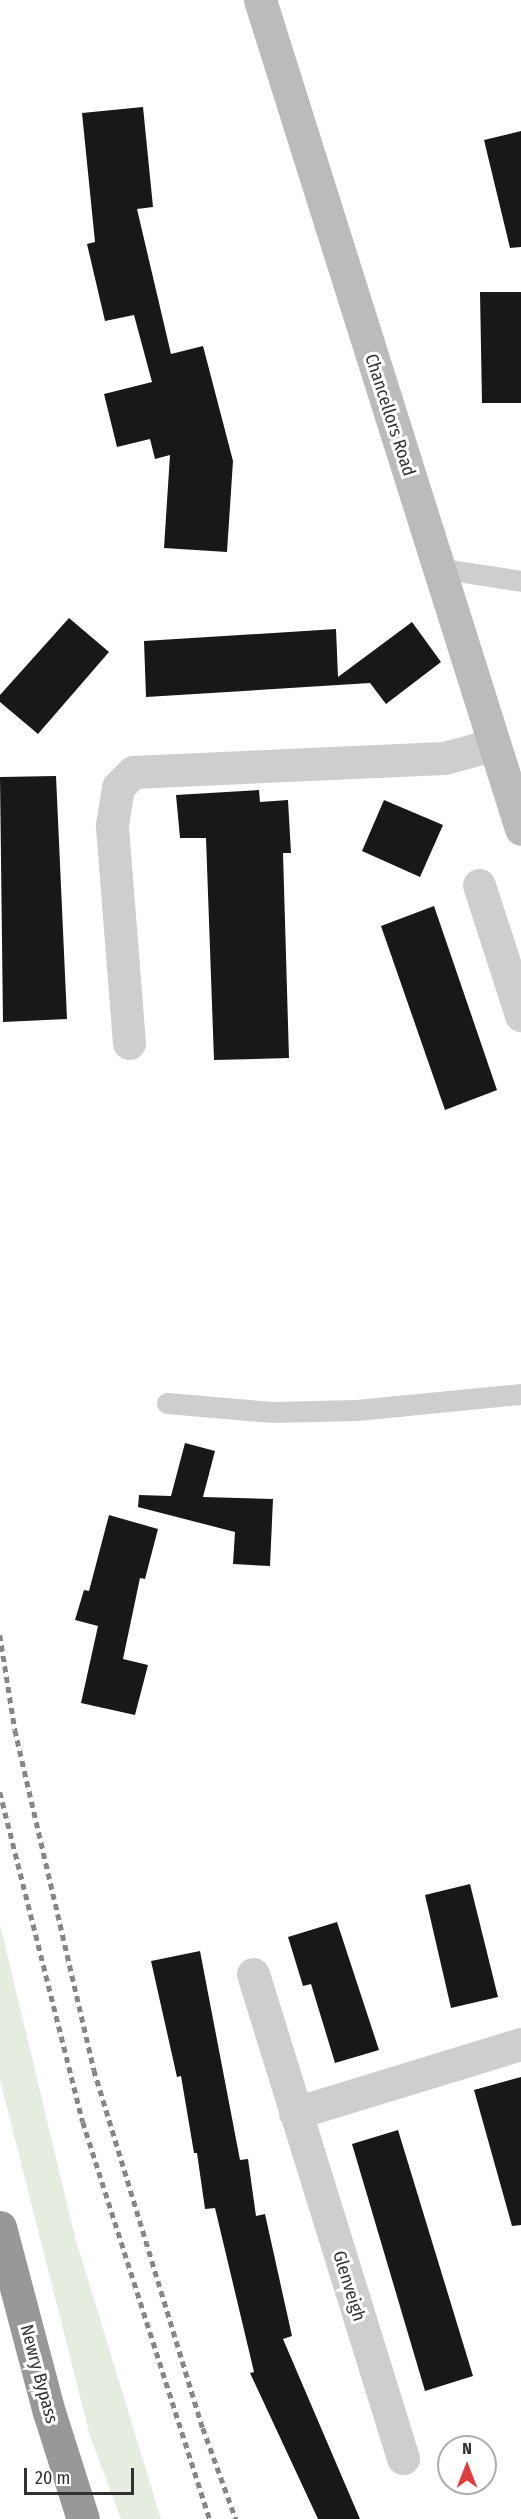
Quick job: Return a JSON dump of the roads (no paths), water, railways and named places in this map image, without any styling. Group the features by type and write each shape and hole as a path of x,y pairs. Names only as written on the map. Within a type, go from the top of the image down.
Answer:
{"highway":[{"name":"Newry Bypass","path":"0,2227 49,2412 83,2519"}],"street":[{"name":"Chancellors Road","path":"261,0 521,829"},
{"path":"129,1043 112,825 118,787 134,772 444,758 493,745"},
{"path":"479,885 518,994"},
{"name":"Glenveigh","path":"253,1974 403,2458"},
{"path":"295,2113 521,2044"}],"lane":[{"path":"438,568 521,581"},
{"path":"167,1403 273,1412 347,1410 521,1394"}],"railway":[{"path":"0,1635 15,1730 94,2070 203,2428 236,2519"},
{"path":"0,1792 83,2122 210,2519"}]}
